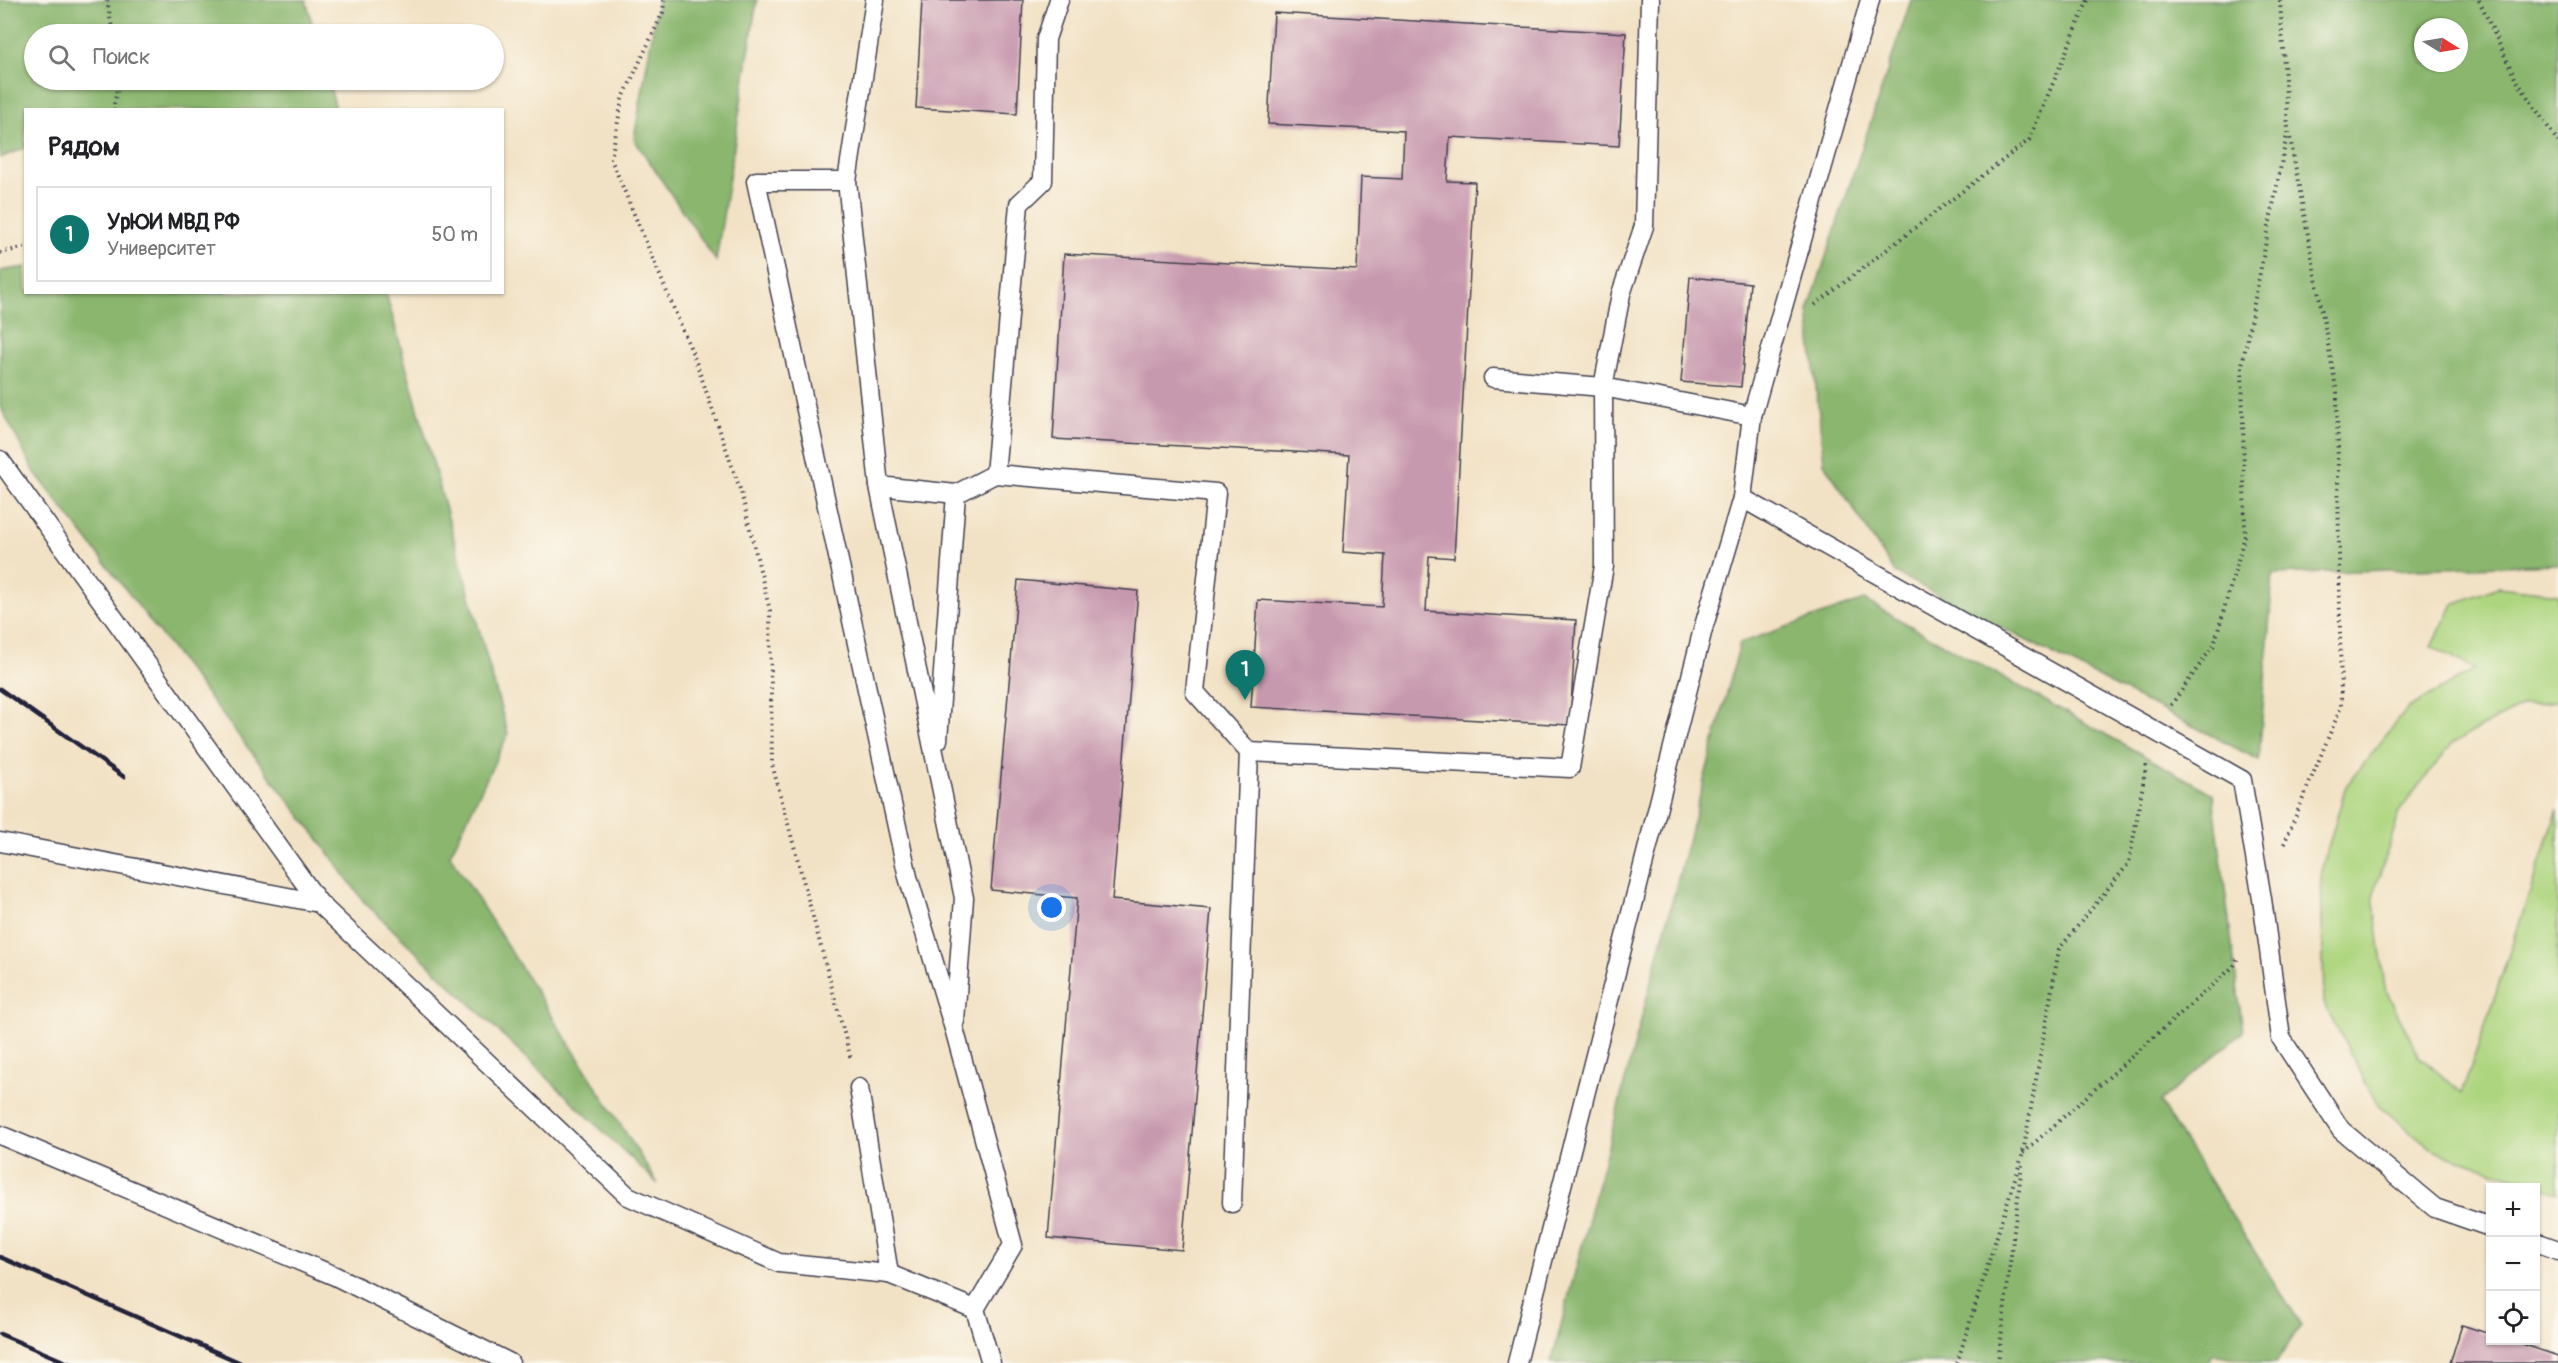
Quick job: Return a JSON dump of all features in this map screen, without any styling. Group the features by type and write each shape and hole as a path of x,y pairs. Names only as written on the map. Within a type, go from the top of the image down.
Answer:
{"lane":[{"path":"875,0 847,181 879,486 964,898 955,1032"},
{"path":"995,474 1019,204 1043,181 1046,39 1059,0"},
{"path":"1249,752 1570,768 1604,566 1603,387 1621,294 1644,226 1650,0"},
{"path":"1517,1363 1700,641 1742,498 1752,416 1870,0"},
{"path":"847,181 756,182 908,877 955,1032 1013,1245 975,1309 991,1363"},
{"path":"1493,378 1603,387 1752,416"},
{"path":"0,460 319,903 628,1196 779,1263 889,1274 975,1309"},
{"path":"879,486 956,494 995,474 1216,493 1196,692 1249,752 1232,1203"},
{"path":"936,763 956,494"},
{"path":"1742,498 2242,780 2262,898 2281,1038 2341,1130 2435,1208 2486,1226"},
{"path":"0,842 319,903"},
{"path":"859,1088 889,1274"},
{"path":"0,1135 335,1276 510,1363"},
{"path":"2540,1244 2558,1250"}],"path":[{"path":"107,0 111,24"},
{"path":"664,0 663,12 622,100 611,159 694,359 741,492 770,611 772,764 859,1088"},
{"path":"1808,311 2029,140 2088,0"},
{"path":"1957,1363 2023,1154 2059,949 2129,863 2153,730 2214,645 2245,535 2242,365 2288,129 2280,0"},
{"path":"2479,0 2516,78 2558,142"},
{"path":"113,108 117,90"},
{"path":"0,253 24,247"}],"green space":[{"path":"0,0 306,0 312,24 24,24 24,90 331,90 336,108 24,108 24,148 0,158"},
{"path":"658,0 757,0 716,261 634,139"},
{"path":"1911,0 2558,0 2558,564 2273,574 2259,760 1895,573 1824,463 1808,311"},
{"path":"24,267 24,294 386,294 508,734 450,855 658,1184 364,902 317,837 34,471 0,406 0,271"},
{"path":"2498,587 2558,594 2558,702 2523,705 2454,742 2401,808 2373,896 2385,988 2419,1056 2462,1093 2558,809 2558,1193 2540,1187 2540,1183 2529,1183 2435,1151 2377,1104 2324,1003 2321,871 2346,786 2408,708 2475,669 2432,646 2453,604"},
{"path":"1864,600 2213,794 2243,1032 2160,1102 2301,1325 2276,1363 2259,1363 2213,1354 2209,1363 1551,1363 1740,643"}],"building":[{"path":"922,0 1023,0 1017,114 916,108"},
{"path":"1274,13 1626,33 1619,146 1450,137 1447,181 1475,182 1454,558 1429,556 1426,611 1576,620 1570,725 1251,707 1258,600 1382,607 1385,555 1343,552 1349,455 1053,439 1064,254 1357,270 1361,177 1402,179 1404,131 1268,124"},
{"path":"1690,277 1750,283 1741,387 1681,382"},
{"path":"1018,580 1138,591 1112,900 1211,909 1182,1250 1048,1238 1077,898 991,890"},
{"path":"2462,1325 2486,1333 2486,1345 2525,1345 2558,1356 2558,1363 2450,1363"}],"railway":[{"path":"0,689 124,777"},
{"path":"0,1257 241,1363"},
{"path":"0,1334 68,1363"}],"place":[{"name":"УрЮИ МВД РФ","path":"1245,700"}]}
